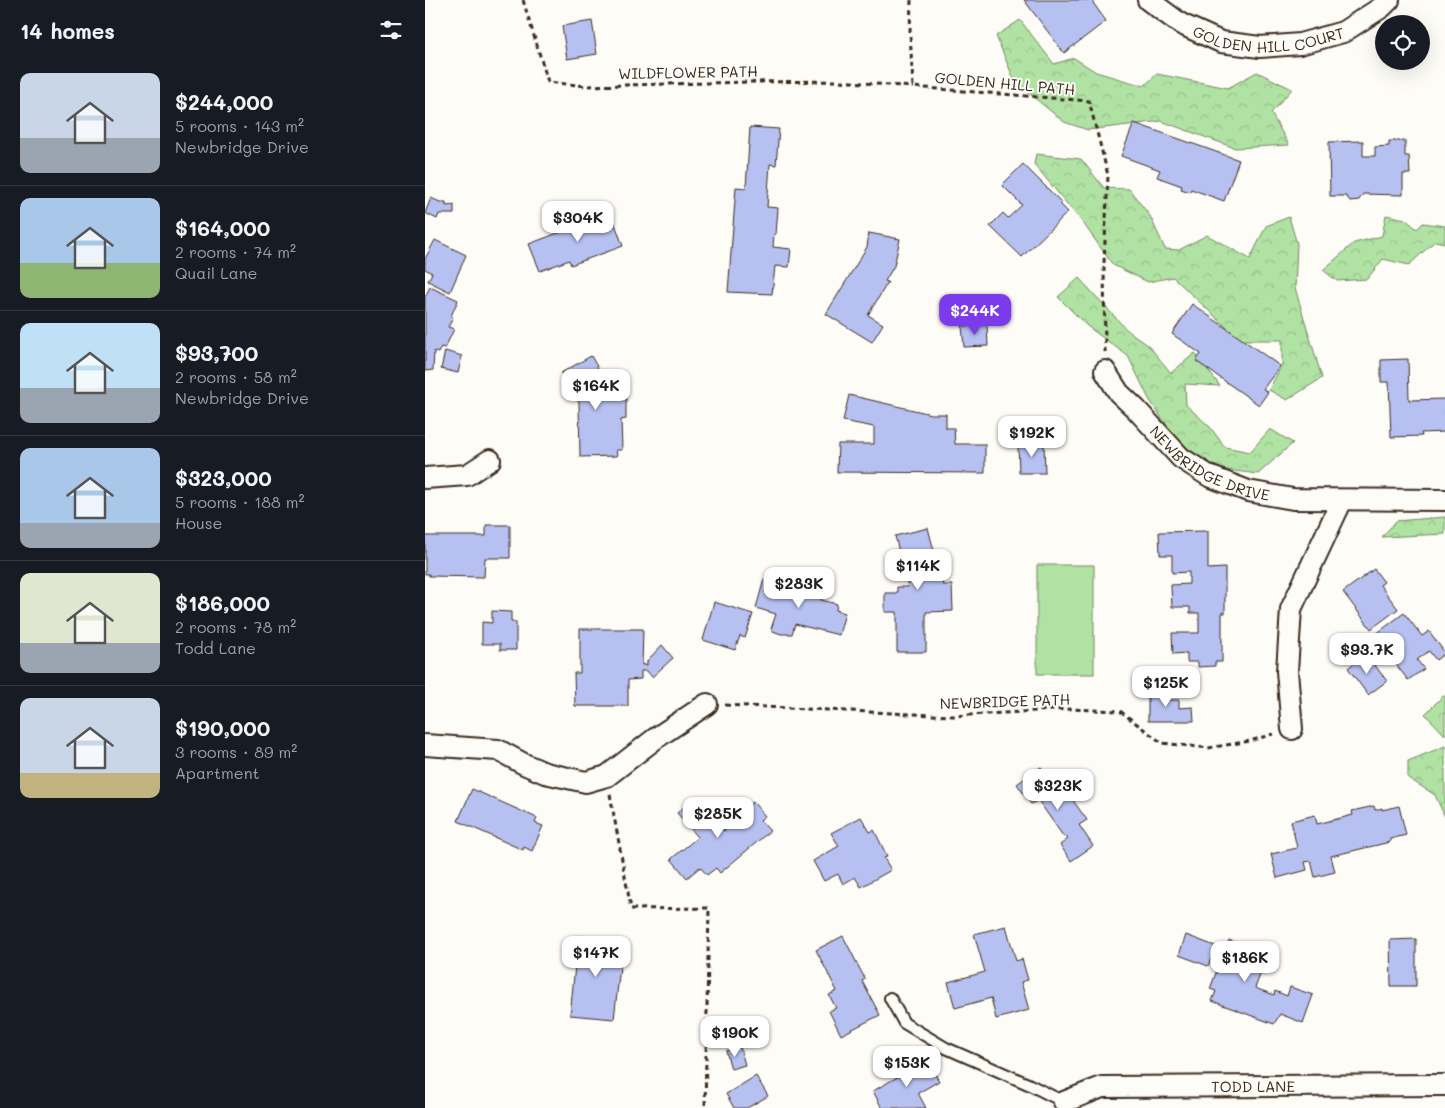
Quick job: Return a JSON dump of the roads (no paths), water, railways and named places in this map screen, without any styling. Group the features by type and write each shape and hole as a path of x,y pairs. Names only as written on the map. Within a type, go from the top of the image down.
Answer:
{"street":[{"name":"GOLDEN HILL COURT","path":"1147,0 1181,24 1221,42 1260,47 1300,44 1343,32 1382,7 1389,0"},
{"name":"NEWBRIDGE DRIVE","path":"1105,372 1119,393 1181,458 1209,476 1248,491 1293,499 1445,500"},
{"path":"425,478 467,475 490,460"},
{"path":"1292,729 1287,671 1291,609 1342,500"},
{"path":"425,746 498,750 545,773 586,782 607,776 656,738 707,704"},
{"name":"TODD LANE","path":"1064,1102 1102,1087 1445,1085"}],"lane":[{"path":"890,998 904,1023 946,1048 1064,1102"}]}
